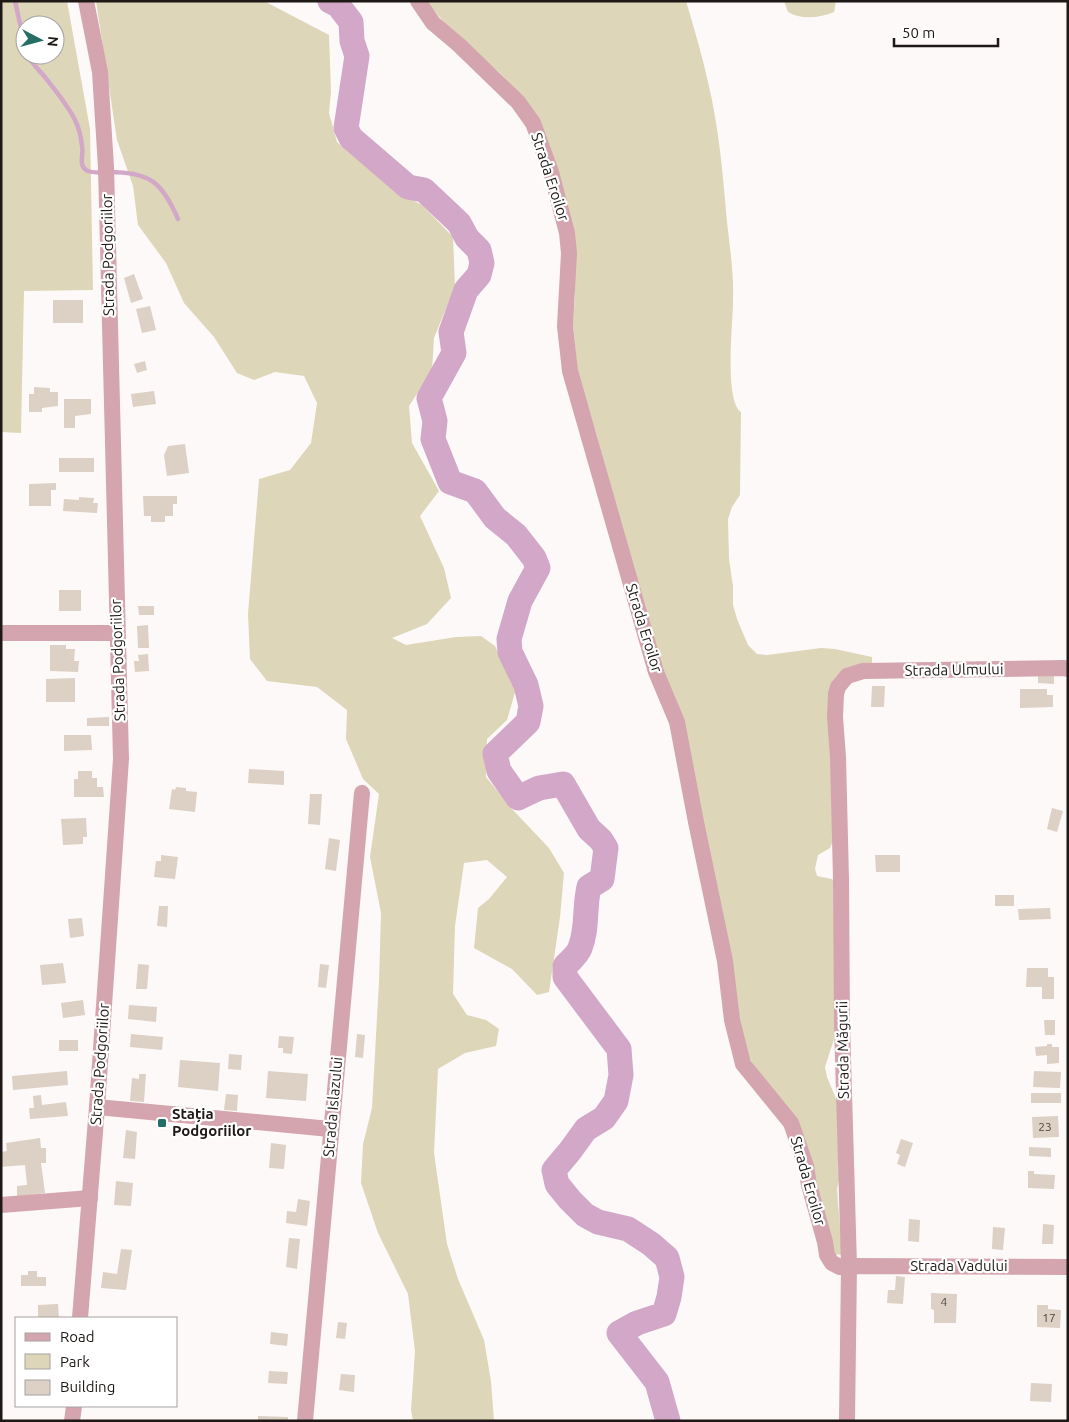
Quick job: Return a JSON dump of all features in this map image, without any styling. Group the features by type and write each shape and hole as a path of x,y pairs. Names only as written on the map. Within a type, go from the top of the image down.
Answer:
{"street":[{"name":"Strada Podgoriilor","path":"80,1317 97,1107 121,759 106,167 100,72 86,1"},
{"name":"Strada Eroilor","path":"418,1 433,24 459,44 518,102 533,123 551,172 568,233 569,253 565,326 570,371 656,672 677,722 725,961 732,1020 743,1064 791,1123 806,1166 827,1255 832,1263 840,1267 849,1266"},
{"path":"1,633 117,633"},
{"name":"Strada Ulmului","path":"843,682 852,674 863,671 1068,669"},
{"name":"Strada Măgurii","path":"843,682 836,694 835,717 838,757 842,1023 849,1266 847,1421"},
{"name":"Strada Islazului","path":"305,1421 362,793"},
{"path":"97,1107 330,1130"},
{"path":"1,1205 90,1198"},
{"name":"Strada Vadului","path":"849,1266 1068,1267"},
{"path":"72,1421 74,1407"}],"green space":[{"path":"1,1 67,1 90,129 93,290 24,291 21,433 1,432"},
{"path":"96,1 264,1 329,35 331,92 329,113 337,142 393,190 422,205 453,237 455,286 434,338 432,371 409,406 412,443 439,491 420,516 444,568 451,598 427,624 392,638 406,645 456,637 481,636 495,646 516,689 507,720 487,739 486,777 513,810 549,848 564,873 560,917 549,992 537,995 512,969 474,948 478,908 489,899 507,877 487,860 464,863 455,926 453,994 467,1015 486,1020 499,1029 496,1046 465,1053 438,1069 434,1153 447,1244 458,1279 484,1340 491,1381 494,1421 413,1421 411,1410 415,1351 408,1294 378,1233 361,1183 363,1144 372,1108 379,981 381,913 370,857 379,794 363,779 346,739 347,710 317,687 267,681 250,659 248,614 259,479 290,470 311,443 317,403 304,376 275,372 254,380 237,373 214,337 184,303 166,263 138,225 133,186 117,140"},
{"path":"426,1 686,1 712,99 718,134 732,271 731,378 736,405 741,412 740,495 732,507 728,519 733,605 748,645 757,654 767,655 821,648 872,657 872,664 843,673 834,838 830,848 818,855 815,869 817,876 832,879 836,885 835,1036 825,1067 837,1101 839,1180 837,1189 842,1255 834,1254 771,1090 747,1055 655,653 595,429 578,375 573,324 575,236 519,94 500,73 452,32"},
{"path":"784,1 836,1 834,12 823,16 811,17 793,15 788,12"}],"building":[{"path":"134,274 143,299 131,303 124,278"},
{"path":"53,300 83,300 83,323 53,323"},
{"path":"150,306 156,330 142,333 136,309"},
{"path":"145,361 147,370 137,373 134,364"},
{"path":"34,387 50,388 50,392 58,392 58,406 42,408 42,412 29,412 29,394 34,394"},
{"path":"154,391 156,404 133,407 131,394"},
{"path":"64,399 91,399 91,414 75,416 75,428 64,428"},
{"path":"185,444 189,473 167,476 164,455 168,446"},
{"path":"59,458 94,458 94,472 59,472"},
{"path":"56,483 56,490 51,490 51,506 29,506 29,484"},
{"path":"143,496 177,496 177,504 173,504 173,516 165,516 165,522 151,522 151,516 144,516"},
{"path":"79,497 94,498 93,503 98,503 97,513 63,511 64,499 79,500"},
{"path":"59,590 81,590 81,611 59,611"},
{"path":"138,606 154,606 154,615 139,615"},
{"path":"148,625 149,648 138,648 137,626"},
{"path":"50,645 66,645 66,649 75,649 74,661 79,661 78,672 50,671"},
{"path":"148,654 149,671 135,672 134,661 139,661 138,655"},
{"path":"1038,672 1054,673 1054,684 1038,683"},
{"path":"75,678 75,702 46,702 46,679"},
{"path":"872,686 885,686 884,707 871,707"},
{"path":"1020,689 1047,689 1047,695 1053,695 1053,707 1020,708"},
{"path":"109,717 109,726 87,726 87,718"},
{"path":"64,735 91,735 92,750 64,751"},
{"path":"249,769 284,771 284,785 248,783"},
{"path":"78,771 92,771 92,778 97,778 97,787 103,787 104,797 74,797 74,779 78,779"},
{"path":"176,787 186,788 186,791 197,792 195,812 169,809 172,789 175,790"},
{"path":"310,794 322,794 320,825 308,824"},
{"path":"1052,808 1063,811 1057,832 1047,829"},
{"path":"86,818 87,837 83,837 83,844 63,845 61,819"},
{"path":"329,838 340,840 336,871 325,869"},
{"path":"161,855 178,857 175,879 154,877 156,861 161,861"},
{"path":"875,855 900,855 900,872 876,872"},
{"path":"995,895 1014,895 1014,906 995,906"},
{"path":"159,906 168,906 167,927 157,926"},
{"path":"1050,908 1051,919 1019,920 1018,909"},
{"path":"82,918 84,936 70,938 68,919"},
{"path":"63,963 66,983 42,985 40,965"},
{"path":"138,964 149,965 147,989 136,989"},
{"path":"320,964 329,965 326,988 318,987"},
{"path":"1027,968 1048,968 1048,977 1054,977 1054,999 1042,999 1042,987 1026,987"},
{"path":"83,1000 85,1015 63,1018 61,1003"},
{"path":"129,1005 157,1007 156,1022 128,1019"},
{"path":"1044,1020 1055,1020 1055,1035 1045,1035"},
{"path":"131,1034 163,1037 162,1050 130,1047"},
{"path":"357,1034 365,1035 363,1058 355,1057"},
{"path":"279,1036 294,1037 292,1054 283,1053 283,1048 278,1048"},
{"path":"59,1040 78,1040 78,1051 59,1051"},
{"path":"1047,1044 1052,1044 1052,1047 1059,1047 1059,1063 1047,1064 1047,1055 1036,1056 1035,1047 1047,1046"},
{"path":"229,1054 242,1055 241,1070 228,1069"},
{"path":"180,1060 220,1063 218,1091 178,1087"},
{"path":"67,1071 68,1085 13,1090 12,1076"},
{"path":"268,1071 308,1074 306,1101 266,1098"},
{"path":"1034,1071 1061,1072 1060,1088 1033,1087"},
{"path":"139,1074 146,1074 144,1102 130,1101 132,1078 139,1079"},
{"path":"1031,1093 1061,1093 1061,1103 1031,1103"},
{"path":"226,1094 238,1095 237,1111 224,1110"},
{"path":"41,1095 42,1105 66,1102 68,1116 30,1119 29,1108 34,1108 33,1096"},
{"path":"1058,1116 1059,1137 1033,1138 1032,1117"},
{"path":"126,1130 137,1132 135,1159 123,1158"},
{"path":"40,1138 41,1148 46,1148 46,1163 41,1163 45,1193 17,1197 17,1186 27,1185 25,1165 1,1167 1,1152 7,1151 6,1143"},
{"path":"901,1139 913,1143 905,1167 897,1164 900,1155 896,1153"},
{"path":"271,1143 286,1145 284,1169 269,1168"},
{"path":"1029,1147 1051,1148 1051,1157 1029,1156"},
{"path":"1028,1171 1034,1171 1034,1174 1055,1175 1054,1189 1028,1188"},
{"path":"116,1181 133,1183 131,1206 114,1205"},
{"path":"298,1199 310,1201 307,1226 286,1223 287,1211 296,1212"},
{"path":"909,1219 920,1220 919,1242 908,1241"},
{"path":"1043,1224 1054,1225 1053,1244 1042,1244"},
{"path":"993,1227 1005,1228 1003,1250 992,1249"},
{"path":"289,1238 300,1239 297,1269 286,1267"},
{"path":"121,1249 132,1250 126,1290 101,1288 103,1272 117,1274"},
{"path":"28,1271 37,1271 37,1277 46,1277 46,1286 21,1286 21,1275 28,1275"},
{"path":"896,1276 905,1277 903,1304 887,1303 888,1290 895,1290"},
{"path":"931,1293 957,1294 956,1323 934,1323 934,1310 931,1309"},
{"path":"58,1304 59,1317 38,1317 38,1305"},
{"path":"1037,1305 1048,1305 1048,1309 1061,1310 1060,1328 1037,1327"},
{"path":"338,1322 347,1323 345,1339 336,1338"},
{"path":"271,1332 288,1334 287,1346 270,1344"},
{"path":"269,1371 288,1372 287,1384 268,1383"},
{"path":"341,1374 355,1375 354,1392 339,1390"},
{"path":"1031,1383 1052,1384 1051,1402 1030,1401"},
{"path":"258,1416 288,1417 288,1421 258,1421"}],"waterway":[{"path":"15,1 18,15"},
{"path":"330,1 338,5 351,22 352,41 357,56 346,128 351,138 408,187 424,190 459,223 467,238 479,250 482,263 479,275 466,290 451,332 454,353 429,398 435,421 433,439 450,482 475,491 495,518 516,535 534,558 538,568 520,601 509,639 510,652 526,685 531,706 528,722 495,754 499,771 518,798 539,788 563,784 589,829 601,840 606,848 602,879 589,887 585,925 580,948 578,953 565,966 565,977 619,1049 621,1075 616,1101 604,1118 586,1129 554,1170 557,1184 585,1215 598,1222 628,1229 651,1244 667,1258 672,1277 664,1314 637,1323 619,1333 657,1382 668,1421"},
{"path":"34,65 61,97 75,120 81,139 82,165 84,168 91,172 135,174 145,177 160,188 178,219"}],"place":[{"name":"Stația Podgoriilor","path":"162,1123"}]}
